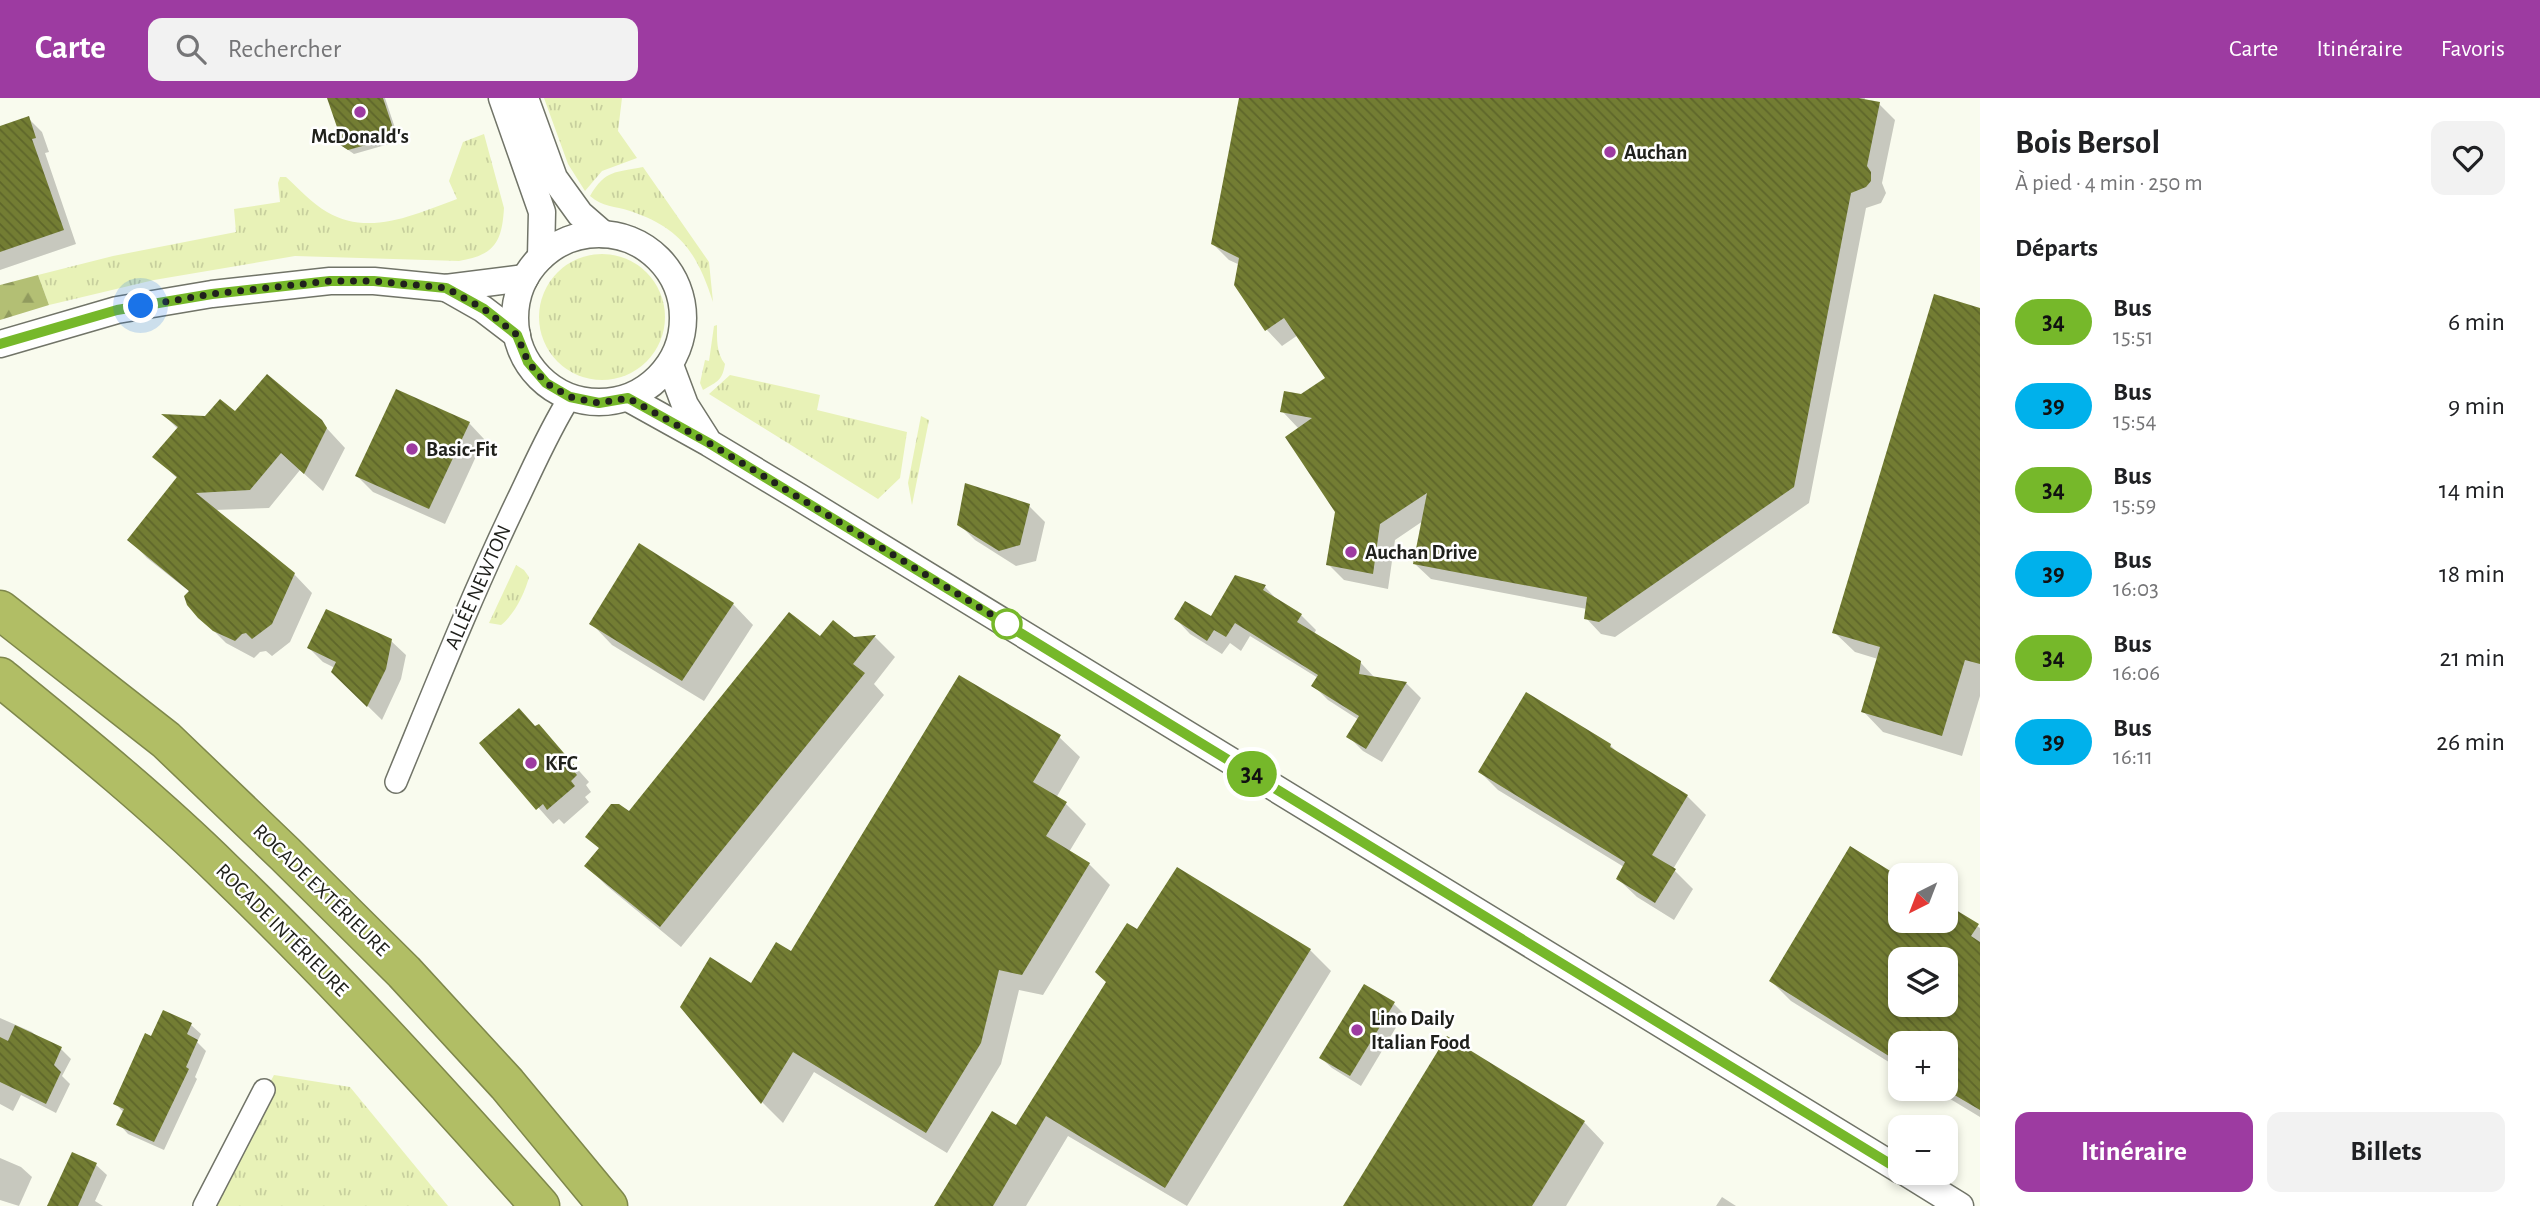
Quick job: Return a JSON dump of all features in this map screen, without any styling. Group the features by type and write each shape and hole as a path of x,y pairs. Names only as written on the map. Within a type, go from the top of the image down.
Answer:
{"highway":[{"name":"ROCADE EXTÉRIEURE","path":"0,610 166,740 285,854 404,972 498,1073 608,1206"},
{"name":"ROCADE INTÉRIEURE","path":"0,677 91,751 223,870 441,1094 540,1206"}],"street":[{"path":"0,344 117,310 212,294 330,281 374,281 446,288 533,267 559,244 581,236 603,234 628,239 650,251 667,269 679,292 684,316 680,342 670,365 653,384 628,398 599,403 570,397 546,383 528,362 517,335 516,302 533,267 542,212 502,98"},
{"path":"524,98 554,178 580,214 603,234"},
{"path":"446,288 484,309 517,335"},
{"path":"670,365 687,410 709,443"},
{"name":"ALLÉE NEWTON","path":"396,782 495,547 545,440 570,397"},
{"path":"628,398 709,443 1888,1163"},
{"path":"204,1206 264,1090"},
{"path":"1926,1185 1960,1206"}],"green space":[{"path":"544,98 622,98 618,131 637,158 602,171 585,191 568,164"},
{"path":"484,134 504,208 498,239 481,255 459,261 295,256 154,280 49,305 38,275 113,256 236,232 234,209 280,202 280,177 286,177 321,208 343,219 376,223 409,216 457,199 449,181 463,142"},
{"path":"643,167 709,262 713,302 693,256 674,234 648,218 604,204 590,196 606,177"},
{"path":"602,254 626,259 647,272 660,293 665,317 660,341 647,362 626,375 602,380 578,375 557,362 544,341 539,317 544,293 557,272 578,259"},
{"path":"38,275 49,305 0,320 0,285"},
{"path":"717,325 724,370 719,380 703,390 700,383 705,360 709,361 714,326"},
{"path":"730,375 820,395 817,410 907,432 900,478 878,499 709,394"},
{"path":"921,416 929,420 912,505 908,483"},
{"path":"516,565 529,577 522,597 515,610 501,625 489,623"},
{"path":"274,1075 350,1087 448,1206 204,1206"}],"building":[{"name":"McDonald's","path":"327,98 383,98 392,125 391,130 384,140 348,150 328,137 339,133"},
{"path":"1239,98 1858,98 1880,102 1867,166 1871,172 1871,181 1866,187 1851,193 1794,487 1599,622 1584,619 1587,597 1413,564 1427,493 1380,524 1373,574 1326,565 1335,512 1285,437 1312,418 1280,412 1284,391 1301,394 1325,378 1284,318 1265,331 1234,285 1239,258 1211,244"},
{"path":"29,116 36,138 32,139 64,230 0,252 0,126"},
{"path":"1934,294 1980,308 1980,664 1965,660 1942,736 1861,712 1880,647 1832,633"},
{"path":"267,374 322,420 327,428 304,474 281,453 250,490 196,493 295,573 272,624 252,639 246,633 235,641 213,631 198,618 187,605 184,596 189,591 127,540 177,477 152,457 178,427 161,414 205,416 220,399 235,411"},
{"name":"Basic-Fit","path":"396,389 470,422 429,509 355,476"},
{"path":"965,483 1030,504 1020,545 999,551 957,525"},
{"path":"639,543 734,603 682,681 589,624"},
{"path":"1235,575 1266,585 1263,590 1302,614 1297,622 1361,661 1359,674 1407,682 1366,749 1346,737 1359,716 1311,686 1318,675 1235,623 1226,637 1214,630 1207,641 1174,619 1185,601 1211,616"},
{"path":"326,609 392,639 386,669 367,707 331,672 336,662 307,648"},
{"path":"789,612 820,636 833,620 854,637 876,635 853,664 865,673 660,927 584,866 599,848 585,837 611,804 619,804 629,811"},
{"path":"959,675 1061,735 1033,782 1067,802 1046,836 1090,863 1022,975 999,970 981,1043 926,1133 793,1052 761,1104 680,1007 710,957 751,983 776,942 791,951"},
{"path":"1526,692 1688,795 1652,855 1676,869 1655,903 1616,879 1625,862 1478,772"},
{"name":"KFC","path":"519,708 535,726 539,724 575,766 571,768 577,775 571,781 575,786 547,810 543,804 536,810 479,743"},
{"path":"1850,846 1888,870 1888,933 1958,933 1958,911 1979,924 1971,936 1980,942 1980,1110 1958,1097 1958,1031 1888,1031 1888,1055 1769,981"},
{"path":"1177,867 1311,949 1165,1188 1046,1116 993,1206 934,1206 992,1111 1016,1125 1106,982 1095,972 1127,923 1137,929"},
{"name":"Lino Daily Italian Food","path":"1364,984 1395,1002 1350,1076 1319,1058"},
{"path":"163,1010 192,1023 187,1034 198,1040 186,1067 189,1069 154,1142 116,1125 124,1109 113,1104 145,1033 151,1036"},
{"path":"15,1025 62,1047 54,1065 61,1072 46,1104 0,1082 0,1037 8,1041"},
{"path":"1447,1036 1585,1121 1532,1206 1343,1206"},
{"path":"72,1152 97,1163 78,1206 47,1206"}],"bus line":[{"name":"34","path":"0,344 117,310 212,294 330,281 374,281 446,288 484,309 517,335 528,362 546,383 570,397 599,403 628,398 709,443 1888,1163"}],"place":[{"name":"McDonald's","path":"360,112"},
{"name":"Auchan","path":"1610,152"},
{"name":"Basic-Fit","path":"412,449"},
{"name":"Auchan Drive","path":"1351,552"},
{"name":"KFC","path":"531,763"},
{"name":"Lino Daily Italian Food","path":"1357,1030"}],"route":[{"path":"141,306 212,294 330,281 374,281 446,288 484,309 517,335 528,362 546,383 570,397 599,403 628,398 709,443 1007,624"}]}
